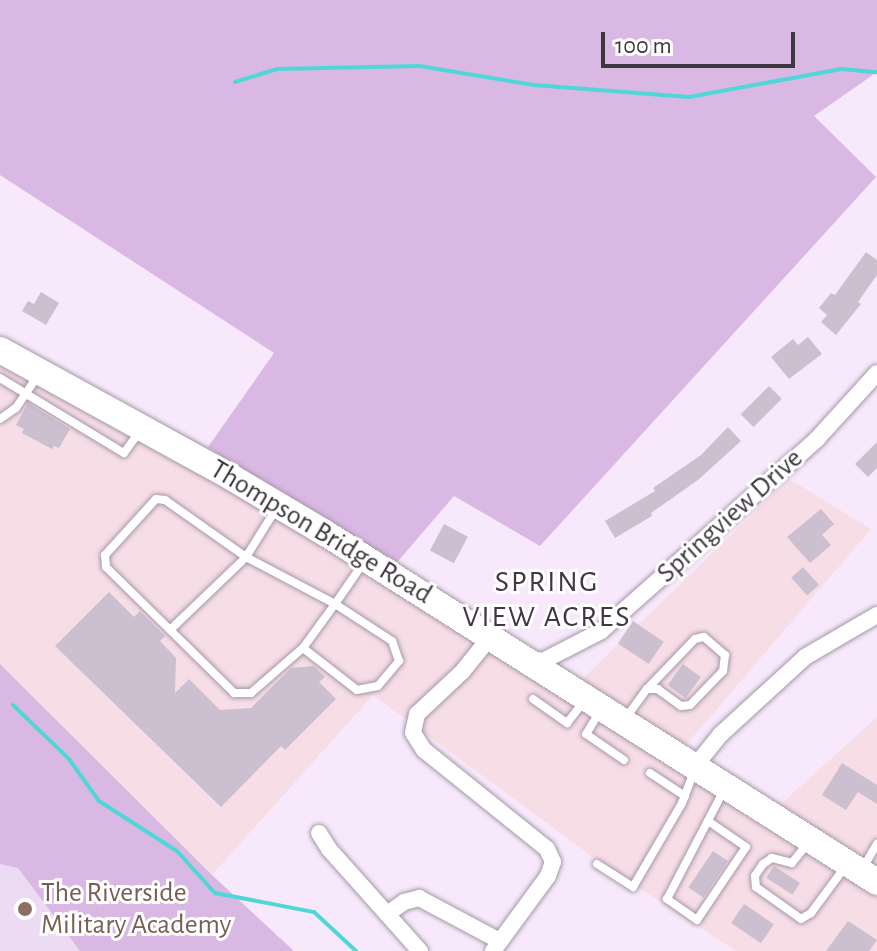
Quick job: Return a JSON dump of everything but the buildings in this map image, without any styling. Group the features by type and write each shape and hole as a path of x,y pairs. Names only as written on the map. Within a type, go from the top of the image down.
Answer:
{"highway":[{"name":"Thompson Bridge Road","path":"0,350 34,381 143,427 279,505 862,872"}],"street":[{"name":"Springview Drive","path":"528,659 543,661 601,631 817,439 877,373"},
{"path":"695,766 720,735 805,657 877,615"},
{"path":"387,914 404,902 419,898 497,946 548,876 553,862 547,849 424,750 413,733 417,714 463,671 491,636"},
{"path":"319,833 329,849 420,951"}],"lane":[{"path":"0,378 34,381 16,408 0,419"},
{"path":"303,648 357,690 378,686 399,661 392,641 335,604 246,557 165,500 156,499 105,555 106,567 234,693 251,693 303,648 335,604 366,558"},
{"path":"170,630 246,557 279,505"},
{"path":"533,699 567,723 647,689 695,639 704,637 725,655 723,671 690,705 681,706 658,689 647,689"},
{"path":"605,708 586,734 624,760"},
{"path":"597,864 633,887 685,796 695,766"},
{"path":"650,773 685,796"},
{"path":"708,821 746,847 697,920 667,899 726,786"},
{"path":"811,840 792,863 772,858 763,864 755,876 756,887 801,919 862,872 877,844"}],"shaded area":[{"path":"0,0 877,0 877,72 814,116 876,177 540,546 454,496 393,567 208,447 274,353 0,175"},
{"path":"0,340 208,447 575,686 789,479 871,529 681,751 768,816 877,717 877,951 736,951 601,863 373,695 212,875 0,664"},
{"path":"0,664 212,875 294,951 80,951 18,868 0,864"},
{"name":"The Riverside Military Academy","path":"0,864 18,868 80,951 0,951"}],"waterway":[{"path":"235,82 277,69 419,66 534,85 689,97 841,69 877,72"},
{"path":"13,705 69,759 99,801 177,851 215,893 314,912 356,951"}],"place":[{"name":"The Riverside Military Academy","path":"25,909"}],"district":[{"name":"SPRING VIEW ACRES","path":"547,599"}]}
